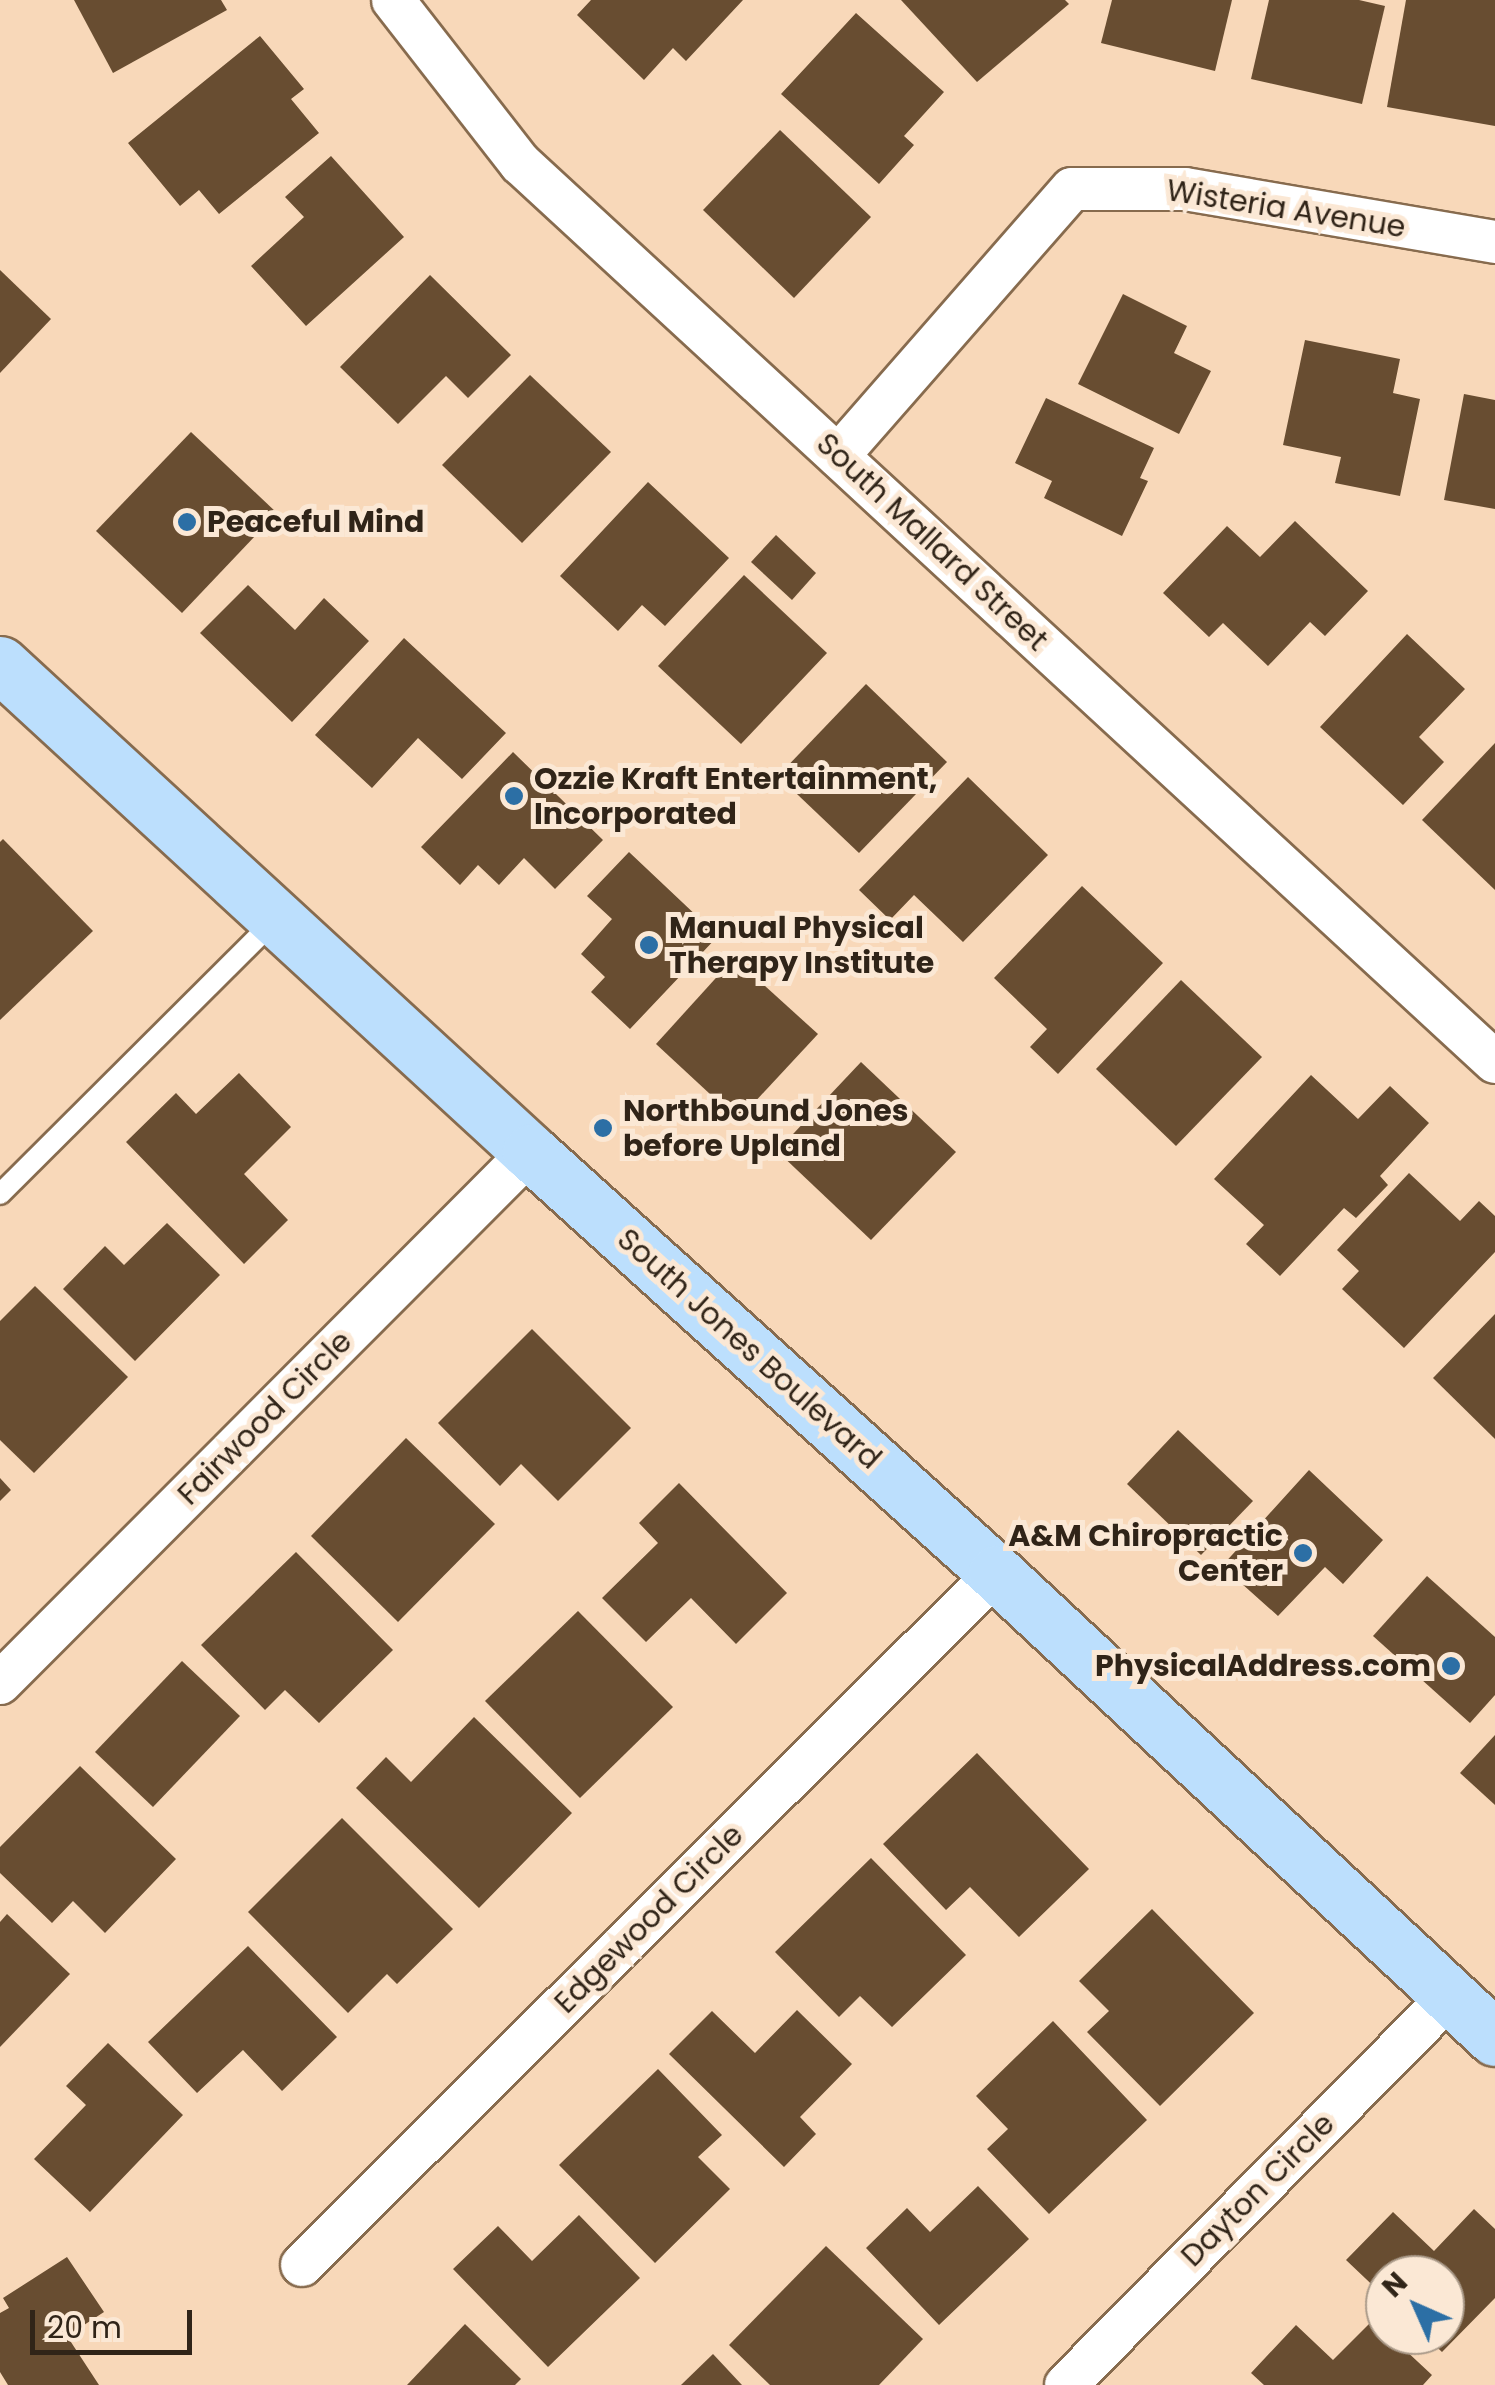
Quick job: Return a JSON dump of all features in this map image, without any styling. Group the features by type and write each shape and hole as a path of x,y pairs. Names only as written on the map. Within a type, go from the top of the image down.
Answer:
{"main road":[{"name":"South Jones Boulevard","path":"0,664 530,1152 996,1573 1495,2038"}],"street":[{"name":"South Mallard Street","path":"393,0 520,163 1495,1062"},
{"name":"Wisteria Avenue","path":"838,456 1072,189 1185,189 1495,242"},
{"name":"Fairwood Circle","path":"0,1683 530,1152"},
{"name":"Edgewood Circle","path":"302,2265 996,1573"},
{"name":"Dayton Circle","path":"1066,2385 1450,1996"}],"lane":[{"path":"0,1194 276,918"}],"building":[{"path":"74,0 221,0 227,10 113,73"},
{"path":"591,0 743,0 686,61 673,48 644,80 577,15"},
{"path":"901,0 1065,0 1069,4 977,82"},
{"path":"1112,0 1232,0 1215,71 1101,43"},
{"path":"1269,0 1359,0 1385,6 1362,104 1251,79"},
{"path":"1406,0 1495,0 1495,126 1387,107"},
{"path":"856,13 944,92 904,136 914,145 879,184 781,94"},
{"path":"260,36 304,89 291,99 319,133 219,214 199,190 180,206 128,143"},
{"path":"780,130 871,217 794,298 703,210"},
{"path":"331,156 404,237 306,326 251,266 304,217 285,197"},
{"path":"0,270 51,319 0,373"},
{"path":"430,275 511,355 468,398 446,376 398,424 340,367"},
{"path":"1123,294 1187,326 1174,353 1211,371 1179,434 1078,384"},
{"path":"1305,340 1400,359 1393,393 1420,399 1400,496 1335,483 1341,457 1283,445"},
{"path":"530,375 611,452 522,543 442,465"},
{"path":"1464,394 1495,400 1495,509 1444,500"},
{"path":"1046,398 1154,448 1140,478 1148,481 1122,536 1044,498 1052,481 1015,463"},
{"name":"Peaceful Mind","path":"191,432 277,513 182,613 96,531"},
{"path":"648,482 729,558 665,626 642,605 618,631 560,576"},
{"path":"1295,521 1368,591 1325,636 1310,622 1268,666 1223,623 1209,637 1163,593 1227,526 1260,557"},
{"path":"776,535 816,573 792,600 751,562"},
{"path":"744,575 827,653 741,744 658,666"},
{"path":"248,585 295,630 324,598 369,641 292,722 200,633"},
{"path":"1407,634 1465,689 1419,737 1444,762 1403,805 1320,727"},
{"path":"404,638 506,733 462,779 418,738 372,788 315,735"},
{"path":"866,684 947,762 859,853 778,776"},
{"path":"1495,743 1495,890 1422,820"},
{"name":"Ozzie Kraft Entertainment, Incorporated","path":"513,752 603,840 555,889 524,858 499,885 478,865 460,885 421,847"},
{"path":"968,777 1048,855 963,942 914,895 890,920 859,890"},
{"path":"3,839 93,931 0,1020 0,842"},
{"name":"Manual Physical Therapy Institute","path":"629,852 718,936 630,1029 591,992 605,977 581,954 612,919 587,896"},
{"path":"1082,886 1163,963 1058,1074 1030,1047 1047,1029 994,978"},
{"path":"734,958 818,1034 738,1120 656,1044"},
{"path":"1181,980 1262,1057 1176,1146 1096,1069"},
{"path":"861,1062 956,1152 871,1240 777,1151"},
{"path":"239,1073 291,1127 244,1174 288,1220 244,1264 126,1142 176,1093 196,1114"},
{"path":"1311,1075 1358,1119 1390,1086 1429,1123 1380,1176 1388,1185 1356,1218 1344,1208 1280,1276 1246,1244 1264,1225 1214,1179"},
{"path":"1409,1173 1460,1221 1479,1201 1495,1216 1495,1252 1404,1348 1342,1289 1359,1271 1337,1250"},
{"path":"167,1223 220,1275 135,1361 63,1289 105,1246 124,1265"},
{"path":"35,1286 128,1377 34,1473 0,1440 0,1321"},
{"path":"1495,1314 1495,1439 1433,1378"},
{"path":"532,1329 631,1428 558,1501 521,1464 500,1486 438,1423"},
{"path":"1178,1430 1253,1501 1201,1555 1127,1484"},
{"path":"406,1438 495,1524 398,1622 311,1536"},
{"name":"A&M Chiropractic Center","path":"1309,1470 1383,1540 1343,1584 1325,1567 1278,1616 1222,1566"},
{"path":"0,1478 11,1490 0,1501"},
{"path":"679,1483 787,1593 736,1644 691,1598 646,1642 602,1598 658,1543 639,1523"},
{"path":"296,1552 393,1650 319,1723 285,1690 265,1710 201,1645"},
{"name":"PhysicalAddress.com","path":"1427,1576 1495,1637 1495,1695 1470,1723 1373,1636"},
{"path":"578,1611 673,1707 580,1798 485,1701"},
{"path":"182,1661 240,1716 153,1807 95,1752"},
{"path":"474,1717 572,1813 479,1908 356,1788 386,1757 411,1782"},
{"path":"1495,1735 1495,1805 1460,1773"},
{"path":"977,1753 1089,1869 1019,1937 970,1887 946,1910 883,1844"},
{"path":"80,1766 176,1859 105,1933 73,1901 52,1923 0,1873 0,1847"},
{"path":"342,1818 453,1929 397,1984 387,1974 348,2013 248,1912"},
{"path":"871,1858 966,1955 892,2027 860,1996 839,2017 775,1952"},
{"path":"1152,1909 1254,2013 1160,2106 1087,2032 1109,2011 1079,1981"},
{"path":"7,1914 70,1974 0,2047 0,1922"},
{"path":"248,1946 337,2037 282,2091 243,2050 197,2093 148,2042"},
{"path":"797,2010 852,2064 800,2117 816,2134 784,2167 669,2054 712,2011 755,2053"},
{"path":"1053,2021 1147,2120 1049,2214 987,2149 1008,2129 976,2096"},
{"path":"108,2043 183,2115 90,2212 34,2159 86,2105 66,2086"},
{"path":"658,2069 722,2135 698,2157 730,2189 655,2263 559,2165"},
{"path":"978,2186 1029,2239 939,2325 866,2248 907,2208 930,2232"},
{"path":"1474,2209 1495,2229 1495,2298 1465,2329 1465,2255 1365,2255 1365,2278 1346,2260 1393,2212 1434,2251"},
{"path":"579,2215 640,2278 548,2367 453,2269 498,2226 532,2261"},
{"path":"826,2246 923,2339 879,2385 770,2385 729,2345"},
{"path":"67,2257 104,2312 67,2336 99,2385 8,2385 0,2372 0,2313 9,2308 3,2298"},
{"path":"465,2324 521,2379 515,2385 407,2385"},
{"path":"1296,2325 1333,2360 1365,2328 1365,2355 1411,2355 1432,2375 1423,2385 1264,2385 1251,2373"},
{"path":"713,2354 742,2385 681,2385"}],"place":[{"name":"Peaceful Mind","path":"187,522"},
{"name":"Ozzie Kraft Entertainment, Incorporated","path":"514,796"},
{"name":"Manual Physical Therapy Institute","path":"649,945"},
{"name":"Northbound Jones before Upland","path":"603,1128"},
{"name":"A&M Chiropractic Center","path":"1303,1553"},
{"name":"PhysicalAddress.com","path":"1451,1666"}]}
